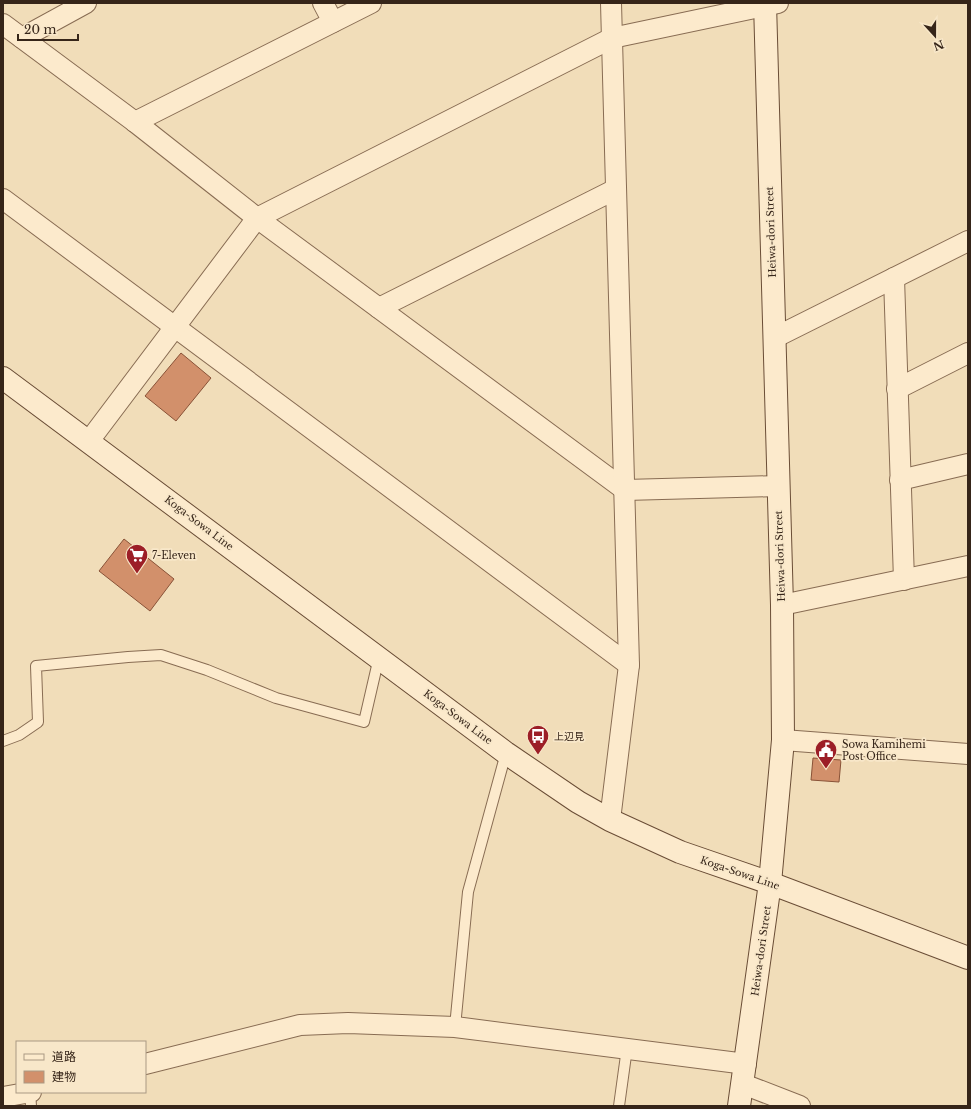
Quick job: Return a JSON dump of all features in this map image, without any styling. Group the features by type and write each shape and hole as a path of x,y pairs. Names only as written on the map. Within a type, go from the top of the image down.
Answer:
{"main road":[{"name":"Heiwa-dori Street","path":"739,1106 745,1074 770,883 783,740 782,605 774,338 769,4"},
{"name":"Koga-Sowa Line","path":"3,378 552,786 610,820 680,852 770,883 968,958"}],"street":[{"path":"22,38 86,3"},
{"path":"323,3 333,22"},
{"path":"135,122 371,3"},
{"path":"610,820 629,664 611,3"},
{"path":"89,441 257,218 612,38 769,4"},
{"path":"3,24 135,122 257,218 625,490 778,486"},
{"path":"379,308 616,189"},
{"path":"3,199 629,664"},
{"path":"774,338 968,241"},
{"path":"894,278 904,580"},
{"path":"897,389 968,353"},
{"path":"900,480 968,464"},
{"path":"782,605 968,566"},
{"path":"783,740 968,754"},
{"path":"146,1064 300,1025 348,1023 455,1027 627,1048 745,1074 800,1106"},
{"path":"3,1097 25,1093"}],"lane":[{"path":"3,741 19,735 38,722 36,666 161,655 207,670 276,698 364,722 379,657"},
{"path":"455,1027 468,892 506,753"},
{"path":"619,1106 627,1048"},
{"path":"31,1093 31,1106"}],"building":[{"path":"181,353 211,378 176,421 145,396"},
{"name":"7-Eleven","path":"124,539 174,579 150,611 99,571"},
{"path":"813,758 841,760 839,782 811,780"}],"place":[{"name":"7-Eleven","path":"137,574"},
{"name":"上辺見","path":"538,756"},
{"name":"Sowa Kamihemi Post Office","path":"826,770"}]}
